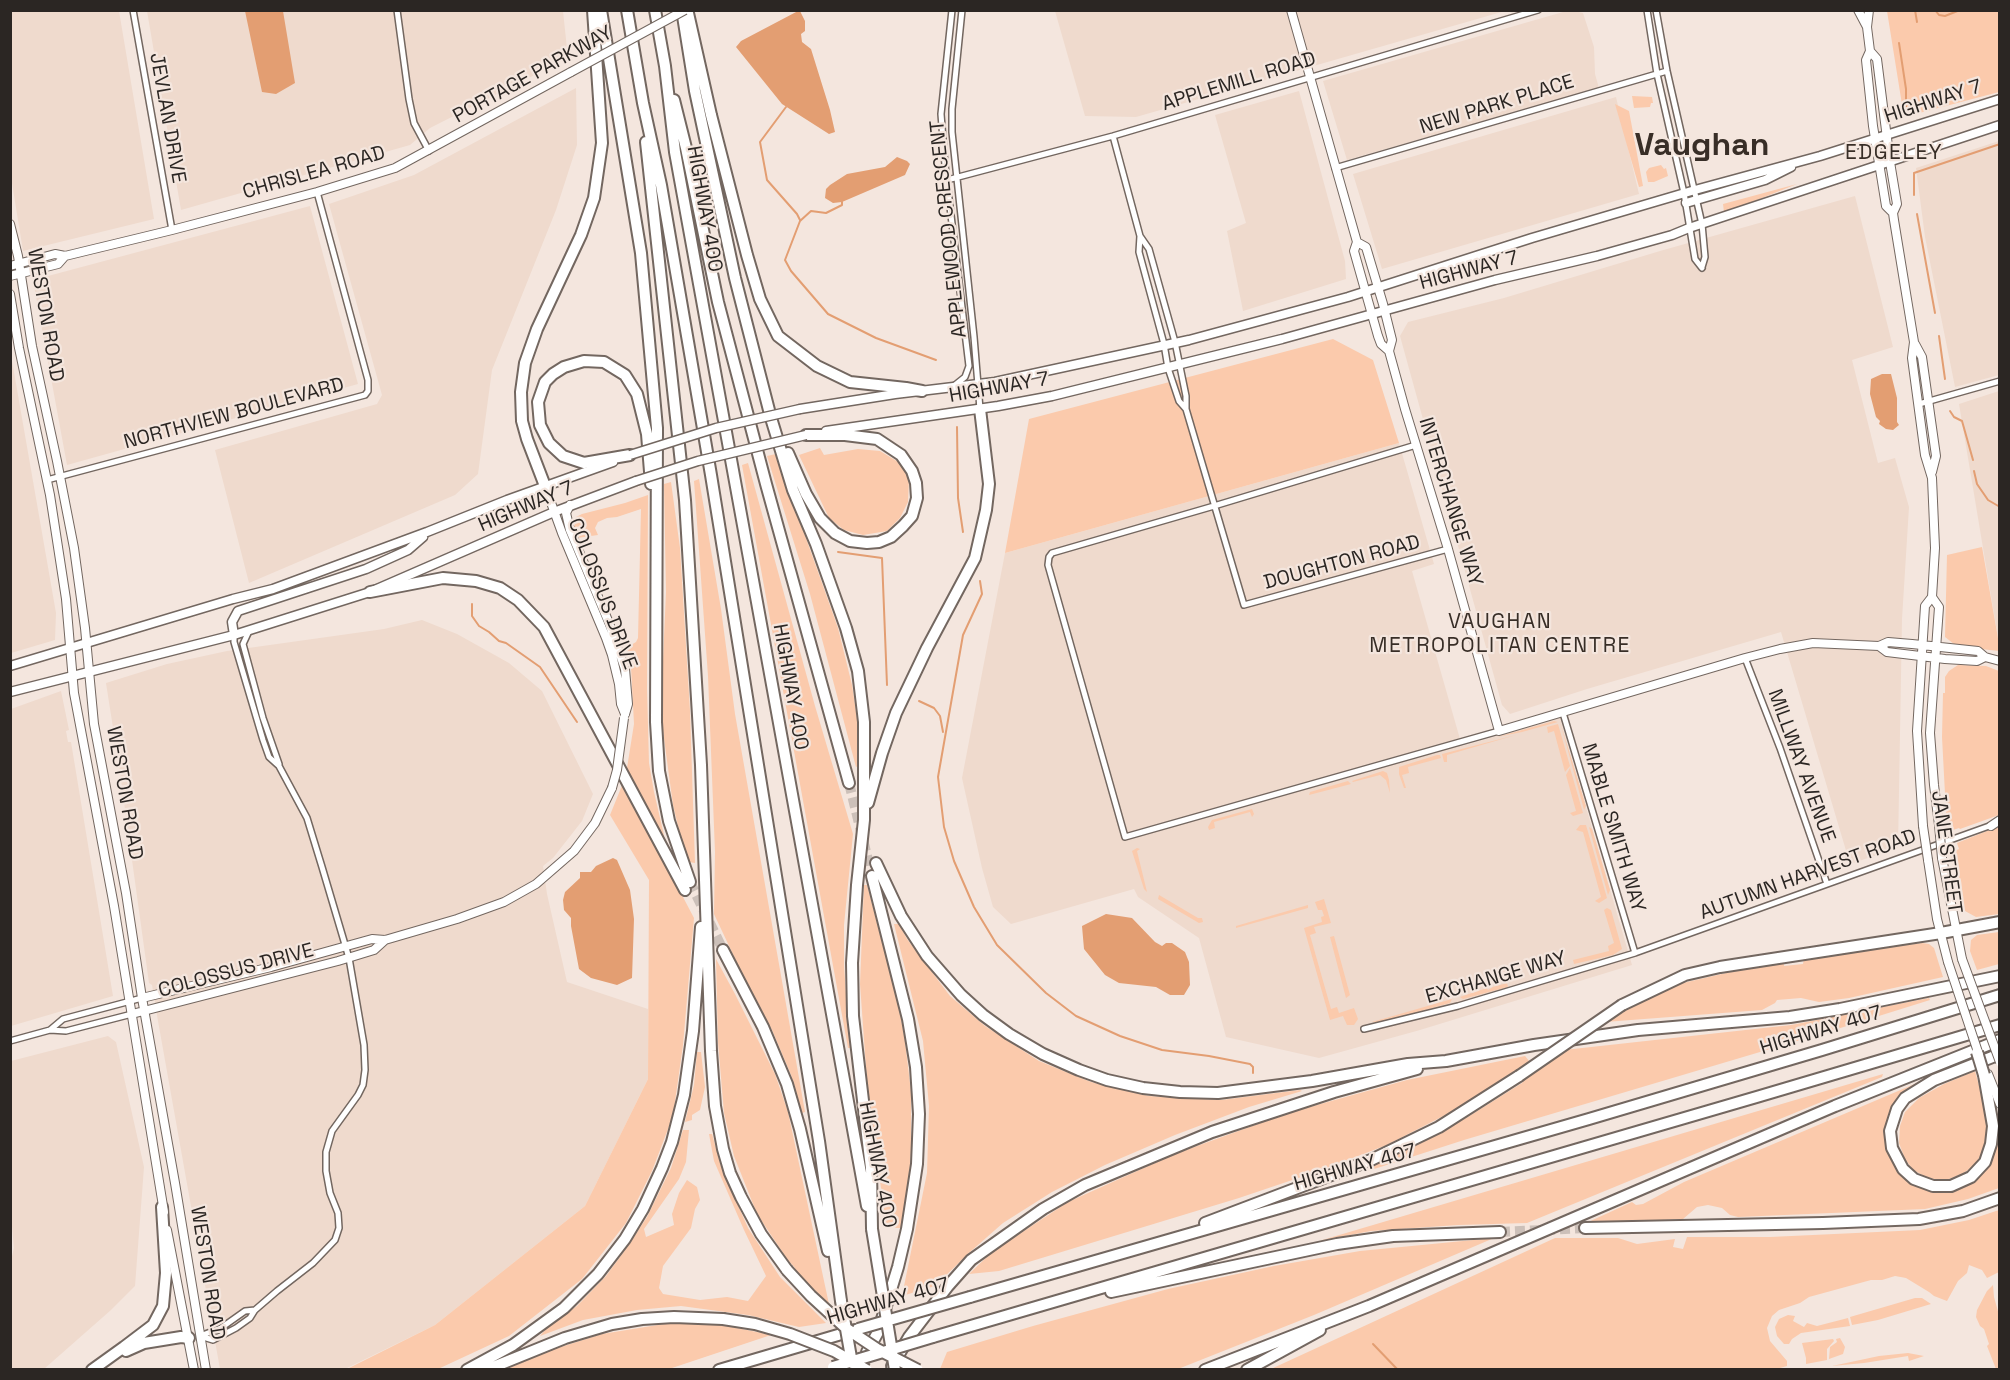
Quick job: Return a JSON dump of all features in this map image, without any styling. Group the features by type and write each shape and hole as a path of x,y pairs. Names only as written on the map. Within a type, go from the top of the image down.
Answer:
{"highway":[{"path":"545,486 524,430 521,392 525,363 537,329 581,235 594,198 602,142 593,10"},
{"path":"370,592 443,578 476,581 500,588 518,600 544,627 688,886 663,796 657,746 657,428 640,253 601,10"},
{"name":"HIGHWAY 400","path":"627,10 661,185 713,486 815,1118 841,1301 855,1370"},
{"name":"HIGHWAY 400","path":"655,10 665,66 679,175 859,1169 872,1229 895,1370"},
{"path":"685,10 747,255 760,299 778,336 817,366 850,382 922,391"},
{"path":"685,10 695,91 735,278 771,418 793,490 816,544 846,628 858,671 864,722 864,820 852,963 853,1016 871,1175 872,1229"},
{"path":"665,66 682,131 721,314 849,783"},
{"path":"644,103 650,187 685,500 701,765 712,1069 718,1125 730,1173 741,1197 761,1234 787,1270 847,1329 877,1349 918,1370"},
{"path":"630,455 584,463 563,456 549,443 540,425 538,402 545,382 564,367 584,361 604,362 625,375 637,394 646,434 652,495 658,508"},
{"path":"864,820 877,770 896,713 927,648 975,558 986,510 989,484 980,409"},
{"path":"771,418 780,428 806,494 820,518 835,533 850,540 867,543 879,542 891,537 912,516 917,498 916,483 912,471 901,455 877,439 845,435 806,435"},
{"path":"876,863 892,899 927,956 961,995 1009,1034 1043,1054 1107,1080 1143,1088 1180,1092 1218,1093 1312,1081 1408,1064 1638,1030 1743,1022 1840,1009 2000,976"},
{"path":"855,1370 878,1332 898,1267 914,1191 919,1137 918,1091 913,1044 872,876"},
{"path":"467,1370 531,1333 582,1291 625,1239 653,1189 672,1142 684,1095 693,1031 704,881"},
{"path":"1145,1247 1371,1160 1439,1127 1519,1076 1622,1005 1685,975 1720,967 2000,922"},
{"path":"723,950 763,1028 787,1084 841,1301"},
{"name":"HIGHWAY 407","path":"719,1370 1644,1103 2000,994"},
{"path":"828,1368 2000,1024"},
{"path":"1205,1370 1369,1306 1814,1115 2000,1040"},
{"path":"1977,1052 1986,1075 1992,1117 1990,1151 1980,1169 1960,1184 1943,1187 1924,1184 1908,1174 1895,1155 1890,1131 1894,1114 1905,1098 1934,1080 2000,1054"},
{"path":"890,1370 917,1326 971,1260 1060,1199 1085,1185 1212,1132 1334,1092 1446,1060"},
{"path":"1585,1228 1919,1219 1963,1211 2000,1198"},
{"path":"92,1369 153,1324 163,1306 166,1273 162,1207"},
{"path":"1055,1303 1348,1243 1394,1236 1500,1232"},
{"path":"1247,1370 1369,1306"},
{"path":"486,1370 565,1338 612,1324 674,1317 723,1319 766,1326 834,1351 867,1370"},
{"path":"92,1369 144,1343 194,1337"}],"main road":[{"name":"PORTAGE PARKWAY","path":"429,151 685,10"},
{"path":"1291,10 1357,242"},
{"name":"JANE STREET","path":"1858,10 1867,27"},
{"name":"JANE STREET","path":"1869,10 1867,27 1870,51 1866,60 1874,138 1886,206 1893,213 1914,342 1912,358 1924,455 1932,472"},
{"name":"JANE STREET","path":"1870,51 1877,58 1890,162 1898,204 1893,213"},
{"name":"HIGHWAY 7","path":"10,666 273,588 630,455 716,428 800,409 979,385 1035,375 1298,311 1532,238 1808,159 2000,99"},
{"name":"HIGHWAY 7","path":"10,692 234,635 370,592 554,512 636,481 708,459 806,435 1052,396 1168,368 1661,238 2000,126"},
{"name":"CHRISLEA ROAD","path":"10,266 56,254 65,256 317,192 395,168 429,151"},
{"path":"1686,203 1765,180 1808,159"},
{"name":"WESTON ROAD","path":"10,224 21,273 32,346 74,548 87,643 94,724 126,893 175,1183 194,1337 194,1370"},
{"name":"INTERCHANGE WAY","path":"1389,351 1381,344 1354,250 1357,242 1366,247 1385,311 1392,340 1389,351 1499,731"},
{"name":"CHRISLEA ROAD","path":"10,276 58,264 65,256"},
{"name":"WESTON ROAD","path":"10,294 47,480 66,598 72,675 114,906 162,1207 194,1337 206,1370"},
{"name":"JANE STREET","path":"1914,342 1922,357 1936,456 1932,472 1935,548 1932,597 1925,606 1917,731 1923,826 1941,933 1977,1052"},
{"name":"COLOSSUS DRIVE","path":"142,998 271,968 372,939 385,940 483,910 504,902 536,884 580,844 595,823 612,788 625,716 612,655 566,531 554,512 545,486"},
{"name":"COLOSSUS DRIVE","path":"566,531 566,513 570,506"},
{"path":"234,635 232,622 237,611 366,568 408,550 427,532"},
{"name":"JANE STREET","path":"1932,597 1939,607 1930,733 1942,858 1962,959 2000,1062"},
{"path":"1499,731 1745,658 1813,643 1879,646 1888,642 1923,645 1978,651 1984,657 2000,662"},
{"path":"1879,646 1887,652 1977,661 1984,657"},
{"name":"COLOSSUS DRIVE","path":"132,1014 349,958 374,950 385,940"},
{"path":"271,968 275,977"},
{"path":"1986,1075 2000,1104"}],"street":[{"name":"JEVLAN DRIVE","path":"133,10 172,230"},
{"path":"397,10 414,123 429,151"},
{"name":"APPLEWOOD CRESCENT","path":"952,10 941,114 969,366 965,376 952,388"},
{"name":"APPLEWOOD CRESCENT","path":"962,10 952,109 956,178 980,409"},
{"name":"APPLEMILL ROAD","path":"947,180 1113,135 1539,10"},
{"path":"1647,10 1657,74 1684,193 1695,259 1702,268 1705,257 1702,224 1667,71 1656,10"},
{"name":"NEW PARK PLACE","path":"1335,168 1667,71"},
{"path":"1113,135 1140,236 1139,252 1164,344 1168,368 1179,402 1186,408"},
{"name":"NORTHVIEW BOULEVARD","path":"47,480 364,395 368,391 368,380 317,192"},
{"path":"1140,236 1149,249 1175,342 1186,396 1186,408 1214,506"},
{"path":"1919,404 2000,381"},
{"path":"1416,445 1055,551 1049,557 1048,565 1125,837 1499,731"},
{"name":"DOUGHTON ROAD","path":"1214,506 1232,559 1244,605 1448,549"},
{"path":"194,1337 221,1328 245,1311 255,1310 327,1250 335,1240 339,1228 338,1213 330,1193 326,1171 326,1152 338,1119 358,1095 363,1085 365,1070 364,1045 346,946 308,818 279,766 243,644 249,630"},
{"path":"234,635 234,642 262,740 269,757 279,766"},
{"name":"MILLWAY AVENUE","path":"1745,658 1780,748 1827,884"},
{"name":"MABLE SMITH WAY","path":"1563,712 1635,953"},
{"name":"AUTUMN HARVEST ROAD","path":"1635,953 1997,823"},
{"name":"EXCHANGE WAY","path":"1364,1029 1458,1006 1635,953"},
{"path":"50,1030 63,1019 142,998"},
{"path":"10,1041 50,1030 66,1031 132,1014"}],"shaded area":[{"path":"1570,10 1583,13 1594,47 1595,74 1599,88 1347,160 1323,81"},
{"path":"10,11 119,11 154,219 23,251 11,177"},
{"path":"147,11 563,11 568,58 430,128 410,145 181,210"},
{"path":"245,11 283,11 295,83 276,94 262,92"},
{"path":"798,11 805,21 805,31 801,34 802,42 811,49 830,110 835,132 829,134 782,104 736,47 741,41"},
{"path":"1055,11 1505,11 1136,117 1085,116"},
{"path":"1887,11 1999,11 1999,92 1904,117"},
{"path":"576,88 577,145 556,210 492,370 478,474 455,495 249,583 215,450 377,404 382,395 329,204 414,175"},
{"path":"1299,91 1345,261 1346,279 1243,311 1227,231 1246,223 1215,115"},
{"path":"1632,96 1652,97 1653,103 1650,107 1634,108"},
{"path":"1616,97 1639,194 1382,269 1353,174"},
{"path":"1615,104 1629,111 1643,186 1639,187"},
{"path":"1999,141 1999,375 1955,387 1925,237 1916,168"},
{"path":"897,157 910,164 905,175 842,202 833,203 825,198 826,189 847,174 885,167"},
{"path":"1661,165 1664,169 1666,168 1668,176 1648,182 1646,172 1649,168"},
{"path":"1797,184 1742,206 1724,212 1723,204"},
{"path":"1855,196 1893,347 1852,360 1878,463 1895,458 1909,507 1902,619 1898,848 1850,864 1781,632 1510,714 1502,705 1400,336 1408,322 1504,298"},
{"path":"310,206 358,384 67,465 33,280"},
{"path":"1333,339 1373,360 1399,443 1005,553 1029,419"},
{"path":"11,355 56,613 55,640 11,653"},
{"path":"1882,374 1891,374 1897,398 1899,425 1893,430 1886,429 1879,424 1880,421 1876,417 1870,394 1871,379"},
{"path":"1999,391 1999,644 1959,404"},
{"path":"1399,443 1434,564 1412,571 1462,746 1560,718 1632,965 1420,1030 1319,1058 1226,1037 1199,938 1138,897 1134,889 1011,924 993,907 962,778 1005,553"},
{"path":"820,448 824,455 858,449 880,451 900,463 909,479 908,502 900,518 887,531 863,535 844,530 829,518 799,455"},
{"path":"776,454 838,628 852,685 858,725 858,766 856,767 810,594 767,456"},
{"path":"748,463 853,834 844,925 844,966 850,1048 848,1048 742,465"},
{"path":"699,479 721,609 735,714 805,1112 802,1113 791,1075 772,1030 714,914 715,852 708,676 694,481"},
{"path":"671,482 680,548 690,711 695,863 689,862 683,847 673,805 663,731 666,592 664,484"},
{"path":"648,495 649,763 666,844 627,768 634,724 631,667 626,648 638,638 641,509 598,522 595,528 598,535 577,538 574,527 576,517 582,514"},
{"path":"1982,547 1999,651 1953,646 1954,644 1945,637 1947,555"},
{"path":"422,620 457,634 509,663 542,691 593,794 582,821 553,858 543,866 547,894 567,982 648,1009 648,1079 585,1206 435,1325 345,1369 220,1369 152,985 149,983 106,683 167,664 227,651 384,629"},
{"path":"1958,665 1986,666 1999,671 1999,815 1947,832 1942,737 1943,693 1945,693 1945,677"},
{"path":"61,691 113,996 11,1026 11,709"},
{"path":"1554,721 1558,722 1497,737"},
{"path":"1558,724 1570,766 1565,772 1554,731 1548,733 1547,727"},
{"path":"1561,725 1586,806 1584,810 1583,806"},
{"path":"1516,735 1447,755 1447,762 1444,762 1442,754"},
{"path":"1437,755 1441,758 1408,767 1409,773 1402,775 1406,788 1404,788 1399,767"},
{"path":"1570,768 1583,813 1573,816 1570,813 1576,811 1566,775"},
{"path":"1383,771 1387,773 1390,793 1386,780 1380,775 1352,781"},
{"path":"1348,781 1351,784 1309,795 1310,792"},
{"path":"623,783 694,918 683,1045 673,1116 652,1171 626,1223 582,1279 509,1336 438,1369 345,1370 435,1325 585,1206 648,1079 649,880 610,815"},
{"path":"1252,809 1254,814 1252,817 1250,812 1214,822 1215,828 1209,830 1208,827 1212,820"},
{"path":"1580,825 1586,825 1607,898 1599,903 1595,901 1601,897 1583,832 1576,830"},
{"path":"1589,827 1592,829 1610,890 1608,895"},
{"path":"1997,827 1999,830 1999,914 1976,917 1965,911 1950,853 1959,849 1957,843"},
{"path":"1140,849 1137,851 1147,892 1132,851"},
{"path":"613,858 617,860 630,890 634,919 632,978 617,985 591,978 579,969 571,918 564,910 563,900 565,892 580,878 580,872 591,872 596,866"},
{"path":"864,885 867,885 898,1003 911,1092 909,1186 901,1228 886,1224 868,1095 860,984"},
{"path":"1159,895 1198,918 1202,918 1203,922 1199,923 1158,899"},
{"path":"1324,899 1331,923 1314,927 1316,933 1310,935 1331,1009 1337,1007 1339,1013 1354,1008 1358,1019 1354,1025 1347,1025 1343,1016 1330,1020 1304,928 1322,922 1321,917 1324,916 1322,910 1318,910 1315,902"},
{"path":"1308,905 1308,908 1236,928 1236,926"},
{"path":"1607,908 1611,910 1622,949 1613,955 1574,964 1573,960 1609,951 1608,946 1614,943 1604,910"},
{"path":"1106,914 1132,918 1155,942 1162,946 1172,943 1185,952 1189,962 1190,985 1184,995 1170,995 1156,987 1119,983 1105,975 1084,949 1082,926"},
{"path":"894,924 899,924 907,939 950,996 985,1026 1039,1061 1091,1082 1149,1096 1221,1100 1302,1091 1249,1107 1175,1135 1105,1165 1052,1192 1003,1223 935,1286 902,1296 927,1173 929,1106 923,1041"},
{"path":"1999,932 1999,964 1977,970 1970,951 1971,940 1977,935"},
{"path":"1334,936 1350,995 1346,998 1330,937"},
{"path":"1922,943 1934,948 1943,977 1849,998 1819,1002 1801,998 1777,1000 1762,1010 1605,1022 1628,1008 1683,983 1765,964 1784,962 1784,966 1803,964 1804,958"},
{"path":"716,959 775,1074 788,1112 830,1309 794,1272 795,1268 757,1214 734,1156 724,1113 718,1042"},
{"path":"1507,983 1508,987 1463,999 1460,997 1487,988 1488,990"},
{"path":"1929,998 1930,1000 1834,1030 1464,1140 1368,1171 1367,1164 1415,1144 1466,1118 1522,1083 1524,1078 1564,1050 1791,1025"},
{"path":"1452,999 1450,1003 1383,1022 1372,1022"},
{"path":"108,1036 116,1042 144,1167 135,1286 44,1369 11,1369 10,1265 14,1248 10,1205 11,1061"},
{"path":"697,1052 701,1052 705,1087 700,1110 692,1115 692,1120 685,1122 694,1085"},
{"path":"1525,1056 1530,1062 1459,1108 1387,1145 1239,1198 999,1271 969,1274 992,1252 1068,1202 1175,1154 1288,1113 1407,1080"},
{"path":"1975,1071 1985,1108 1987,1128 1987,1139 1982,1154 1974,1166 1949,1179 1938,1180 1926,1177 1913,1170 1905,1159 1899,1143 1900,1126 1905,1112 1919,1098"},
{"path":"1883,1074 1882,1077 1527,1223 1371,1231 1319,1241"},
{"path":"1917,1083 1905,1090 1897,1099 1888,1120 1887,1149 1899,1173 1912,1185 1924,1189 1952,1190 1964,1187 1978,1179 1989,1164 1999,1136 1999,1188 1968,1199 1925,1209 1738,1217 1730,1215 1722,1208 1708,1205 1697,1207 1683,1219 1584,1224 1632,1202 1636,1205 1643,1204 1684,1182"},
{"path":"683,1130 689,1130 686,1162 679,1179 644,1229 646,1237 674,1225 672,1214 679,1193 687,1180 697,1187 700,1200 695,1209 691,1228 663,1266 659,1288 663,1294 700,1300 727,1297 748,1301 766,1276 714,1161 709,1134 712,1134 721,1166 748,1228 780,1277 826,1323 799,1327 748,1315 681,1306 637,1310 583,1320 540,1336 549,1325 577,1306 606,1276 628,1246 647,1217 671,1168"},
{"path":"1999,1210 1999,1272 1987,1278 1982,1270 1969,1265 1967,1273 1958,1281 1947,1301 1934,1296 1906,1278 1895,1276 1882,1280 1871,1280 1809,1297 1800,1303 1779,1310 1772,1316 1767,1328 1770,1341 1787,1361 1787,1366 1772,1370 1271,1369 1555,1238 1618,1238 1637,1244 1675,1239 1673,1247 1683,1249 1687,1237 1770,1237 1920,1230 1969,1220"},
{"path":"1494,1238 1314,1315 1178,1369 940,1369 947,1352 1168,1289 1274,1266 1360,1251"},
{"path":"1993,1285 1999,1315 1999,1369 1996,1369 1987,1346 1989,1344 1984,1329 1976,1317 1977,1310 1987,1291"},
{"path":"1922,1298 1931,1304 1878,1320 1852,1325 1850,1317"},
{"path":"1788,1315 1795,1316 1793,1321 1804,1327 1807,1323 1817,1326 1848,1318 1850,1326 1801,1333 1789,1344 1784,1344 1777,1336 1775,1327 1779,1319"},
{"path":"670,1323 723,1325 771,1335 669,1369 507,1369 551,1350 602,1334"},
{"path":"1840,1338 1845,1347 1843,1354 1829,1359 1830,1347 1837,1342 1836,1339"},
{"path":"1833,1339 1834,1341 1827,1349 1827,1360 1806,1364 1802,1343"},
{"path":"1908,1353 1924,1356 1909,1361 1908,1356 1832,1366 1879,1356"}],"waterway":[{"path":"1915,10 1917,22"},
{"path":"1935,10 1939,15 1945,16 1960,10"},
{"path":"1899,43 1906,89 1906,114"},
{"path":"786,107 760,142 767,180 800,220"},
{"path":"1914,195 1914,173 2000,144"},
{"path":"842,202 842,205 826,213 811,211 800,221 785,260 791,271 828,314 876,338 936,360"},
{"path":"1917,214 1935,313"},
{"path":"1939,336 1945,379"},
{"path":"1950,411 1954,417 1962,421 1973,460"},
{"path":"957,427 958,498 963,532"},
{"path":"1974,471 1977,484 1988,500 2000,507"},
{"path":"838,552 882,558 887,685"},
{"path":"980,581 982,594 963,635 938,777 944,827 954,861 974,907 997,945 1046,993 1076,1016 1120,1036 1162,1050 1250,1064 1253,1067 1253,1073"},
{"path":"472,604 472,616 479,626 540,667 577,722"},
{"path":"919,701 934,708 940,716 943,732"},
{"path":"1373,1344 1398,1370"}],"tunnel":[{"path":"849,783 872,876"},
{"path":"690,882 723,950"},
{"path":"1500,1232 1585,1228"}],"district":[{"name":"Vaughan","path":"1702,146"},
{"name":"EDGELEY","path":"1894,153"},
{"name":"VAUGHAN METROPOLITAN CENTRE","path":"1500,634"}]}
